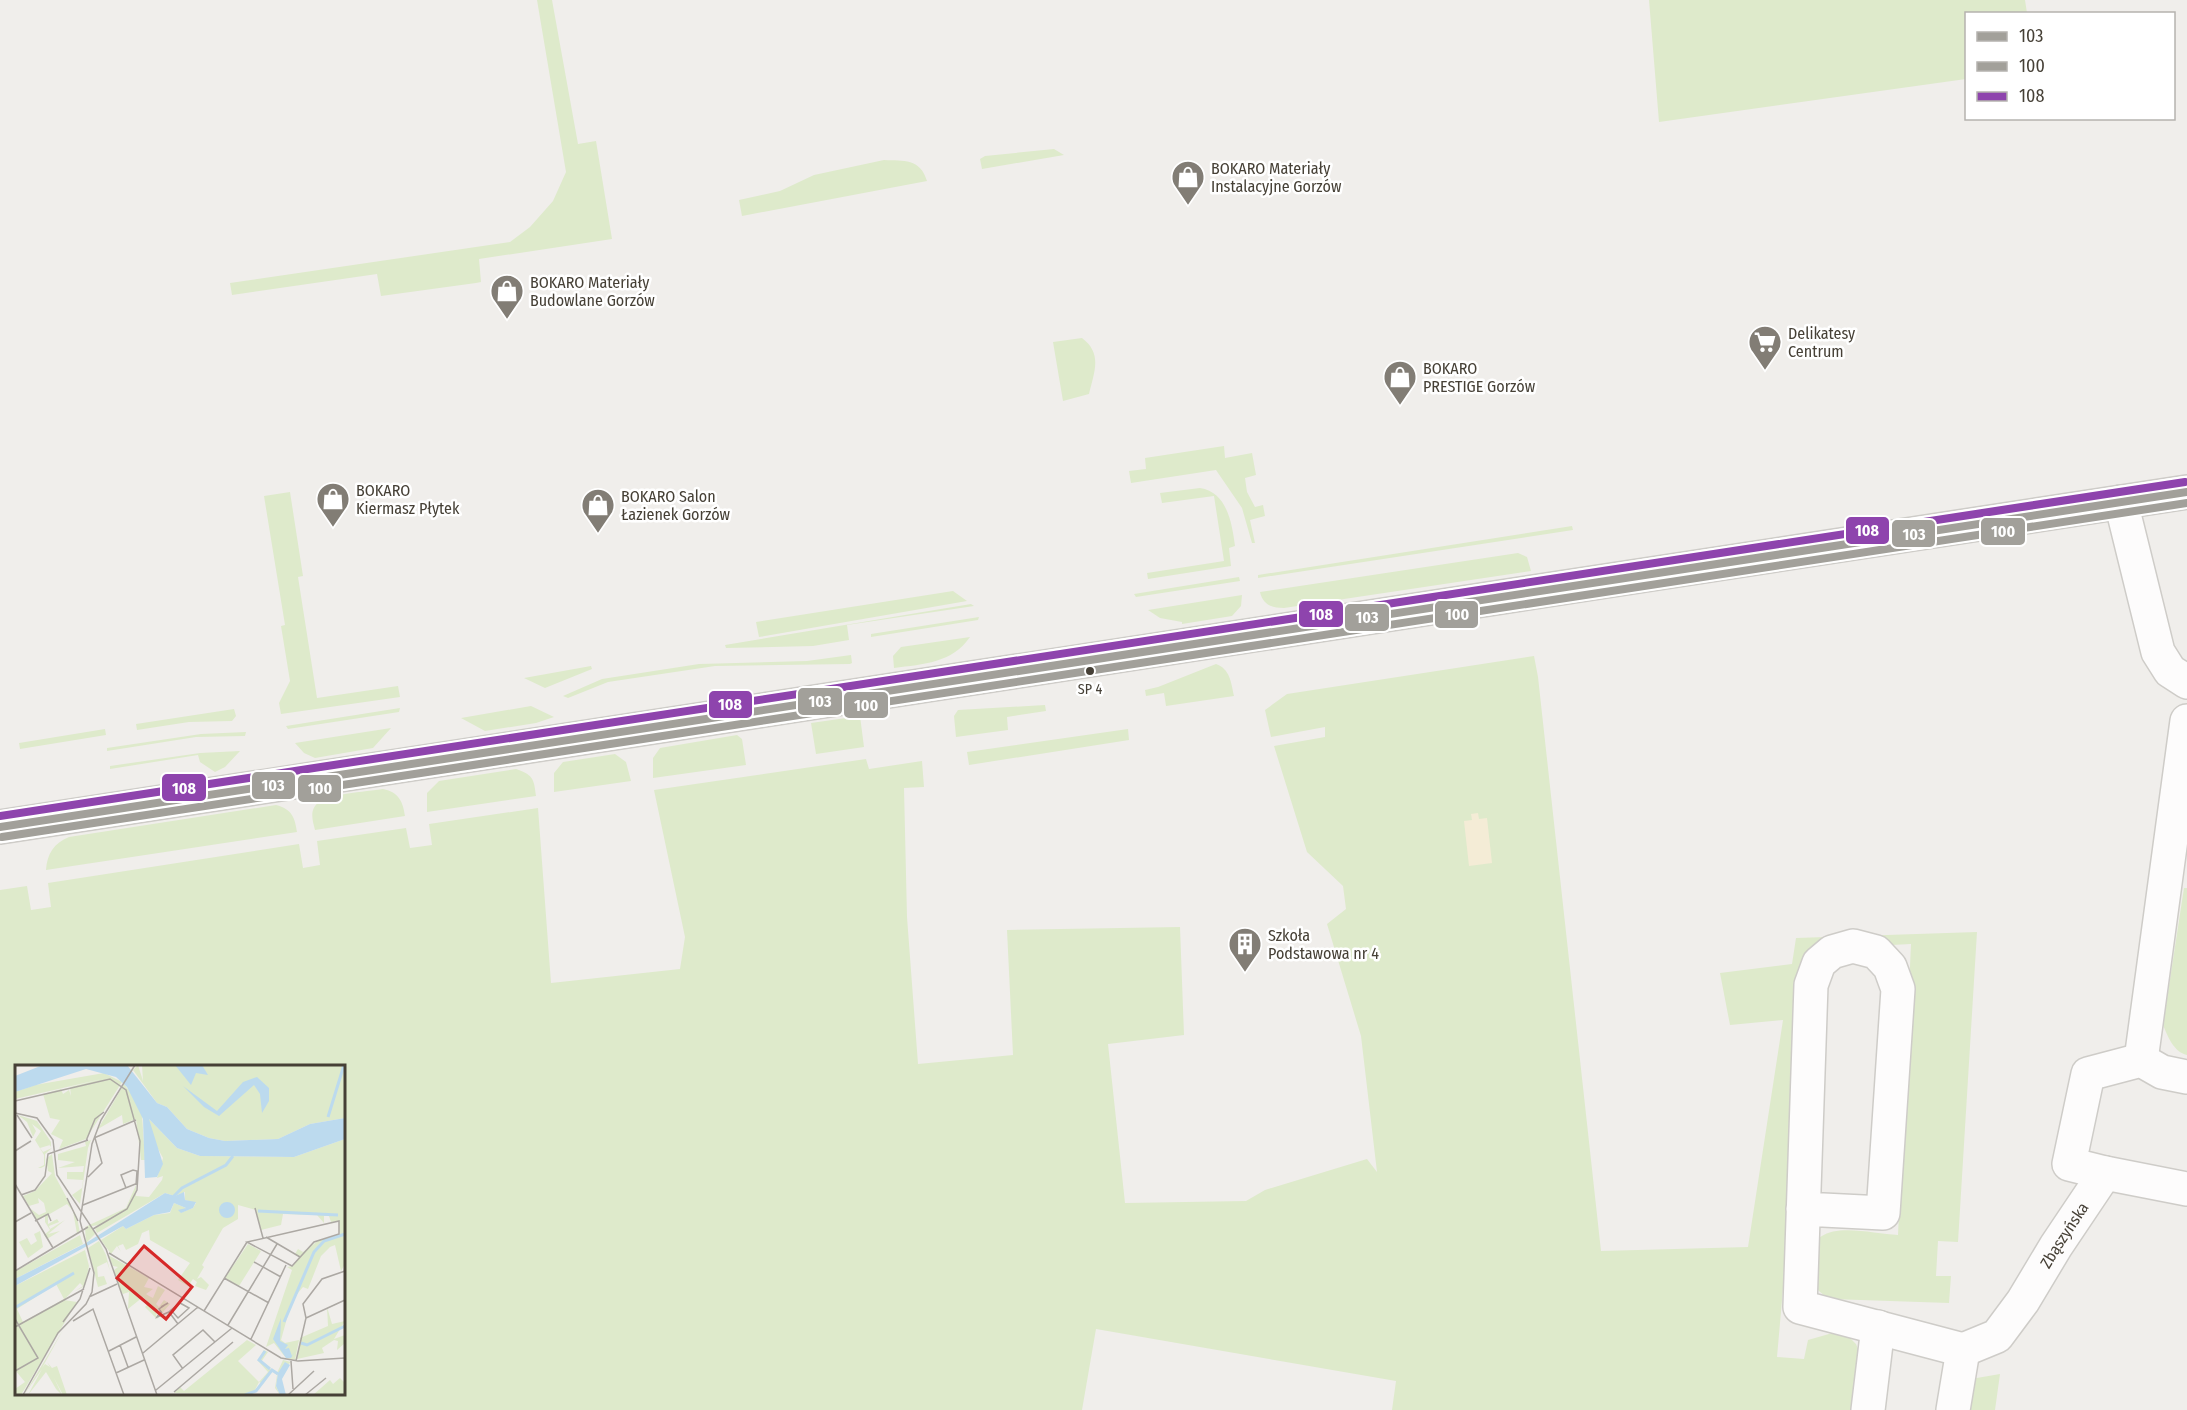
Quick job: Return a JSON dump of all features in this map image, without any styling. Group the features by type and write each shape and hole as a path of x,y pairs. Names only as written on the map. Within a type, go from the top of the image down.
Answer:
{"street":[{"path":"0,827 2187,492"},
{"path":"2121,502 2158,652 2170,671 2187,682"},
{"path":"2140,1060 2187,721"},
{"path":"1803,1209 1882,1213 1898,989 1890,967 1876,952 1853,946 1832,952 1819,963 1811,986 1803,1209 1800,1306 1963,1350 1953,1410"},
{"path":"2187,1077 2162,1072 2140,1060 2088,1074 2069,1164 2187,1189"},
{"name":"Zbąszyńska","path":"1963,1350 1997,1336 2024,1301 2056,1246 2105,1173"},
{"path":"1868,1410 1878,1327"}],"green space":[{"path":"537,0 552,0 578,144 596,141 612,239 479,259 481,282 476,283 381,296 377,274 232,295 230,283 510,242 530,227 553,201 566,172"},
{"path":"1649,0 2025,0 2027,12 1965,12 1965,79 1659,122"},
{"path":"1054,149 1064,155 982,169 980,159 985,156"},
{"path":"884,160 910,162 920,168 927,181 742,216 739,200 780,191 814,175"},
{"path":"1082,338 1089,344 1095,357 1095,371 1089,394 1063,401 1053,342"},
{"path":"1224,446 1225,458 1252,453 1256,475 1245,478 1247,492 1255,507 1263,505 1265,516 1250,520 1255,543 1252,543 1242,508 1216,470 1131,483 1129,471 1146,469 1145,458"},
{"path":"1200,488 1209,491 1222,502 1230,519 1235,546 1229,548 1231,566 1148,579 1147,573 1224,561 1214,496 1162,503 1160,493"},
{"path":"290,492 303,576 298,577 317,698 398,686 400,697 281,714 279,703 290,681 281,626 285,625 264,496"},
{"path":"1572,526 1573,530 1258,578 1258,575"},
{"path":"1518,553 1527,557 1531,571 1284,608 1269,605 1263,600 1260,592"},
{"path":"1239,577 1240,581 1136,597 1134,594"},
{"path":"953,591 967,601 759,637 756,622"},
{"path":"1242,595 1241,606 1232,616 1182,624 1182,622 1160,618 1148,610"},
{"path":"971,604 974,606 847,625 849,640 813,646 726,648 725,645"},
{"path":"979,617 978,620 871,637 871,634"},
{"path":"970,637 963,646 946,657 936,661 894,668 893,656 901,647"},
{"path":"851,655 852,663 850,664 715,666 608,682 568,698 563,696 602,679 699,664 807,661"},
{"path":"1534,656 1601,1251 1748,1247 1783,1020 1730,1025 1720,973 1792,964 1796,938 1977,932 1958,1242 1938,1241 1936,1276 1951,1276 1949,1303 1831,1299 1819,1291 1815,1282 1810,1265 1812,1249 1819,1239 1829,1233 1842,1230 1898,1235 1911,944 1813,949 1777,1357 1804,1359 1808,1340 1836,1332 1845,1333 1856,1344 1861,1356 1854,1410 1392,1410 1396,1381 1096,1329 1082,1410 0,1410 0,890 27,886 31,910 51,907 48,883 299,844 303,868 320,865 317,841 406,828 410,848 432,845 429,824 538,808 551,983 680,969 685,937 654,790 866,759 869,769 922,761 924,787 904,788 907,917 918,1064 1013,1055 1007,930 1180,927 1184,1035 1108,1044 1125,1203 1246,1201 1265,1190 1367,1159 1377,1172 1361,1036 1327,924 1346,909 1343,886 1307,852 1274,746 1325,737 1325,727 1271,737 1265,710 1287,694"},
{"path":"1216,664 1227,673 1234,696 1166,706 1164,693 1146,696 1145,690"},
{"path":"591,666 592,669 545,688 524,678"},
{"path":"1045,705 1046,711 1007,717 1008,730 956,737 954,716 958,710"},
{"path":"531,706 554,717 536,723 485,731 461,718"},
{"path":"400,708 399,712 288,729 286,726"},
{"path":"234,709 236,716 232,721 189,722 137,730 136,724"},
{"path":"860,716 864,747 816,754 811,723"},
{"path":"391,728 373,748 315,758 304,753 295,743"},
{"path":"105,729 106,735 20,749 19,743"},
{"path":"1128,729 1129,740 969,765 967,752"},
{"path":"246,732 245,736 196,737 107,751 107,748 201,734"},
{"path":"737,735 742,739 746,765 653,778 653,758 660,748"},
{"path":"240,751 225,767 215,772 200,762 198,755 110,769 110,766 200,753"},
{"path":"615,754 626,762 631,781 554,792 554,773 563,762"},
{"path":"516,769 531,778 536,796 427,812 427,793 439,781"},
{"path":"383,789 399,798 405,816 315,830 313,812 315,806 320,802 336,796"},
{"path":"276,805 286,809 292,815 297,832 46,870 52,850 59,842 69,837"},
{"path":"2184,888 2187,888 2187,1055 2178,1051 2163,1025"},
{"path":"2000,1374 1995,1410 1965,1410 1971,1379"}],"sand":[{"path":"1478,813 1479,819 1487,818 1492,863 1469,866 1464,821 1472,820 1471,814"}],"transit line":[{"name":"108","path":"0,816 2185,482"},
{"name":"103","path":"0,827 2187,492"},
{"name":"100","path":"2,837 2187,503"}],"place":[{"name":"BOKARO Materiały Instalacyjne Gorzów","path":"1188,206"},
{"name":"BOKARO Materiały Budowlane Gorzów","path":"507,320"},
{"name":"Delikatesy Centrum","path":"1765,371"},
{"name":"BOKARO PRESTIGE Gorzów","path":"1400,406"},
{"name":"BOKARO Kiermasz Płytek","path":"333,528"},
{"name":"BOKARO Salon Łazienek Gorzów","path":"598,534"},
{"name":"SP 4","path":"1090,671"},
{"name":"Szkoła Podstawowa nr 4","path":"1245,973"}]}
